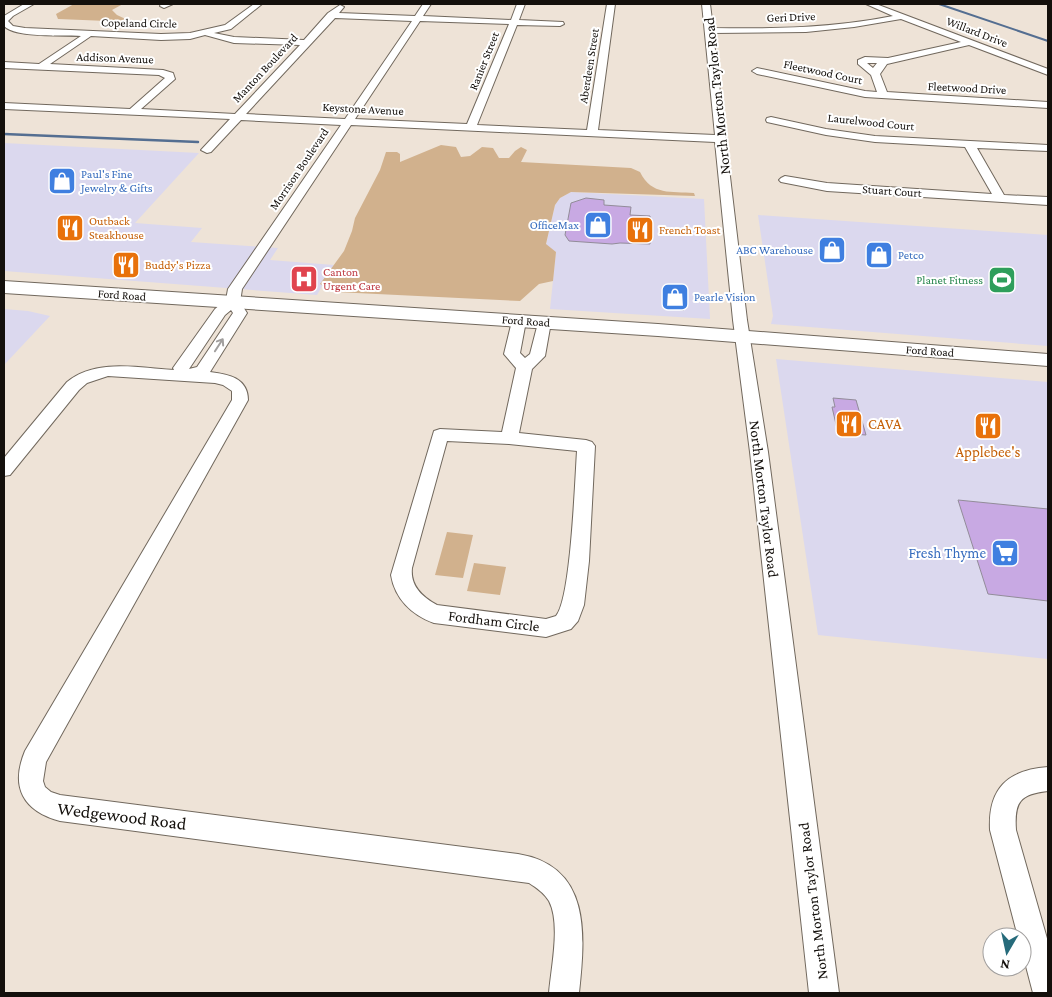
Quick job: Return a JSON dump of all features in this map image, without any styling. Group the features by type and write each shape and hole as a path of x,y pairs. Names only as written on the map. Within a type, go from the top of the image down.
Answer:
{"main road":[{"name":"Ford Road","path":"4,287 544,322 1048,360"}],"street":[{"name":"Copeland Circle","path":"30,4 10,14 5,24 25,32 168,38 207,33 235,23 258,4"},
{"name":"Manton Boulevard","path":"207,150 342,4"},
{"name":"Morrison Boulevard","path":"233,302 235,289 427,4"},
{"name":"Ranier Street","path":"471,127 521,4"},
{"name":"Aberdeen Street","path":"592,132 611,4"},
{"name":"North Morton Taylor Road","path":"706,4 742,336 759,452 824,993"},
{"name":"Willard Drive","path":"870,4 1048,72"},
{"path":"332,15 560,24"},
{"name":"Geri Drive","path":"710,30 766,31 818,29 862,24 902,16"},
{"path":"207,33 234,40 306,43"},
{"path":"40,67 88,35"},
{"path":"884,96 875,74 861,62 865,60 887,61 970,42"},
{"path":"875,74 879,66 887,61"},
{"name":"Addison Avenue","path":"4,66 160,72 170,75 170,79 132,112"},
{"name":"Fleetwood Court","path":"757,71 849,91 884,96"},
{"name":"Fleetwood Drive","path":"884,96 1048,105"},
{"name":"Keystone Avenue","path":"4,106 721,139"},
{"name":"Laurelwood Court","path":"770,120 858,137 970,144"},
{"path":"970,144 1048,148"},
{"path":"970,144 1000,198"},
{"name":"Stuart Court","path":"785,180 827,187 1048,201"},
{"path":"185,376 203,370 235,322 240,313 233,302"},
{"path":"519,321 512,354 524,367"},
{"path":"509,438 524,367 537,356 544,322"},
{"name":"Wedgewood Road","path":"4,470 73,386 81,379 98,372 112,370 232,382 240,390 240,400 34,759 30,772 34,793 44,803 58,809 72,809 503,866 534,872 555,887 562,898 566,910 568,950 564,993"},
{"name":"Fordham Circle","path":"440,435 509,438 586,446 579,561 573,606 570,615 563,622 552,627 434,614 422,609 403,586 401,574 440,435"},
{"path":"1048,779 1028,781 1012,791 1003,808 1002,818 1003,830 1048,993"}],"shaded area":[{"path":"74,4 123,4 112,10 117,15 132,22 58,19 56,14"},
{"path":"4,143 199,153 135,223 202,228 191,242 278,248 270,260 334,265 317,295 4,271"},
{"path":"441,145 456,147 461,157 470,156 482,147 493,148 499,158 509,158 521,147 527,150 521,162 631,168 640,172 645,180 656,189 670,192 694,193 695,196 571,192 560,198 555,205 546,244 556,252 553,281 539,284 520,301 336,292 320,284 344,251 355,218 380,170 386,152 397,152 400,154 400,162"},
{"path":"571,192 704,199 710,319 550,309 556,252 546,245 555,205 560,198"},
{"path":"758,215 1048,235 1048,346 771,324 773,316"},
{"path":"4,309 28,311 50,316 4,365"},
{"path":"776,359 1048,382 1048,659 818,635"},
{"path":"447,532 473,535 463,578 435,575"},
{"path":"474,563 506,567 500,595 467,591"}],"building":[{"name":"OfficeMax","path":"586,198 604,200 604,205 631,207 630,215 650,216 650,244 569,241 565,235 571,203"},
{"name":"Pearle Vision","path":"666,285 683,286 684,310 666,308"},
{"name":"CAVA","path":"833,398 856,400 866,435 838,433 832,407 835,407"},
{"name":"Fresh Thyme","path":"958,500 1048,509 1048,601 988,594"}],"waterway":[{"path":"939,4 1048,41"},
{"path":"4,134 198,142"}],"place":[{"name":"Paul's Fine Jewelry & Gifts","path":"62,181"},
{"name":"OfficeMax","path":"598,225"},
{"name":"Outback Steakhouse","path":"70,228"},
{"name":"French Toast","path":"640,230"},
{"name":"ABC Warehouse","path":"832,250"},
{"name":"Petco","path":"879,255"},
{"name":"Buddy's Pizza","path":"126,265"},
{"name":"Canton Urgent Care","path":"304,279"},
{"name":"Planet Fitness","path":"1002,280"},
{"name":"Pearle Vision","path":"675,297"},
{"name":"CAVA","path":"849,424"},
{"name":"Applebee's","path":"988,426"},
{"name":"Fresh Thyme","path":"1005,553"}]}
